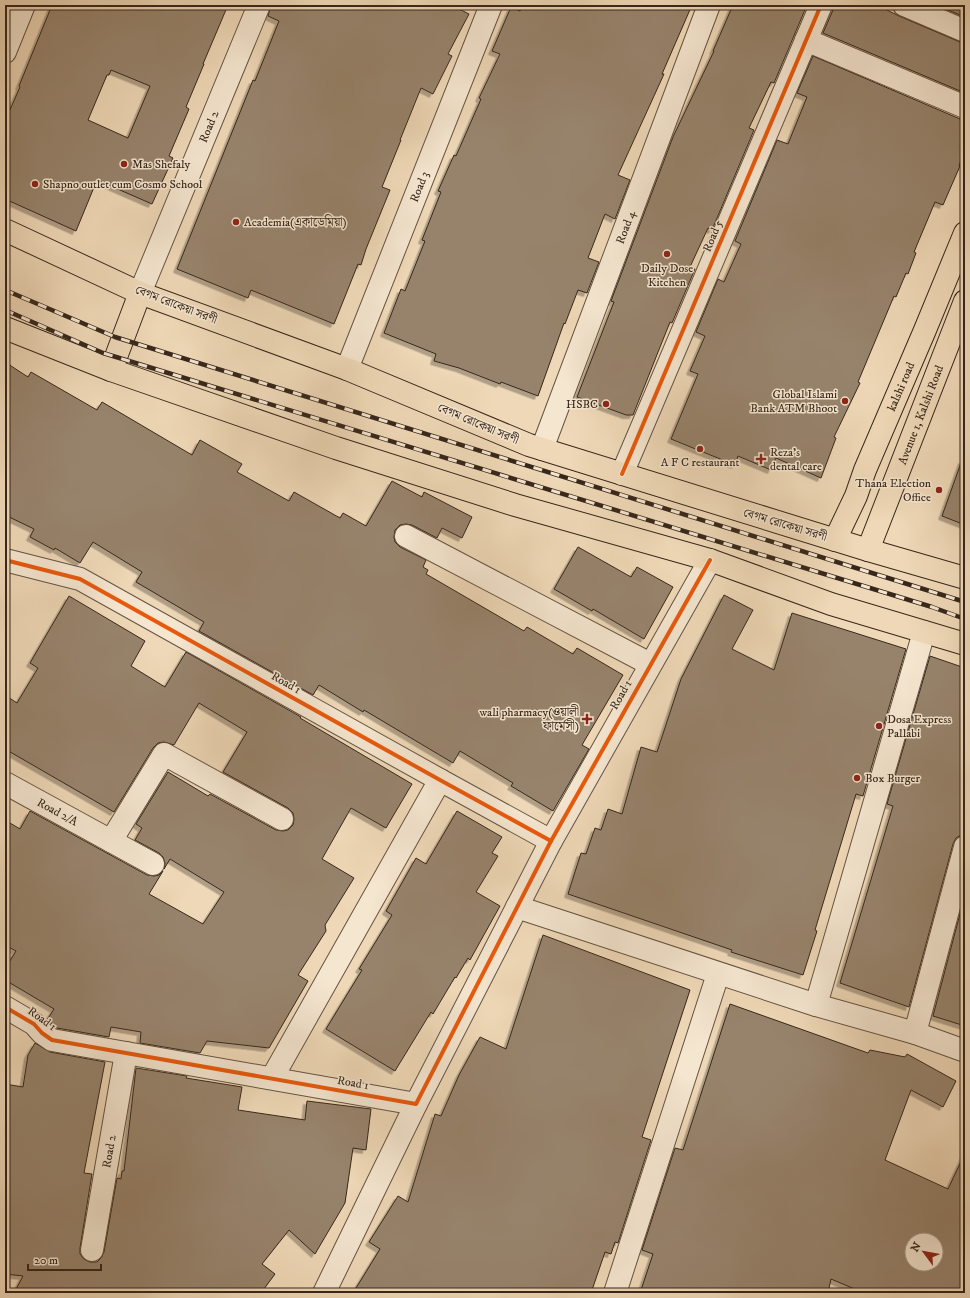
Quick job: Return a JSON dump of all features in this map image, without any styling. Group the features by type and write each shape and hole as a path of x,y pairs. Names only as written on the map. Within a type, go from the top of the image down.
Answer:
{"main road":[{"name":"বেগম রোকেয়া সরণী","path":"5,230 140,293 347,369 522,442 835,540 965,578"},
{"name":"kalshi road","path":"835,540 856,496 865,470 965,233"},
{"path":"111,370 140,293"},
{"name":"Avenue 1, Kalshi Road","path":"868,550 965,301"},
{"path":"5,328 111,370 336,448 515,505 710,560 831,604 965,644"}],"street":[{"path":"5,52 24,5"},
{"name":"Road 2","path":"140,293 259,5"},
{"name":"Road 3","path":"347,369 491,5"},
{"name":"Road 4","path":"542,449 709,5"},
{"name":"Road 5","path":"622,474 821,5"},
{"path":"904,5 965,31"},
{"path":"806,40 965,107"},
{"path":"406,536 650,664"},
{"name":"Road 1","path":"5,560 80,578 551,841"},
{"name":"Road 1","path":"5,1007 34,1024 42,1033 52,1040 416,1104 551,841 710,560"},
{"path":"816,1005 924,632"},
{"path":"111,841 164,754 282,819"},
{"path":"272,1078 440,780"},
{"name":"Road 2/A","path":"5,783 153,864"},
{"path":"915,1033 965,847"},
{"path":"517,907 718,974 816,1005 915,1033 965,1051"},
{"path":"615,1293 718,974"},
{"name":"Road 2","path":"92,1250 126,1053"},
{"path":"324,1293 416,1104"}],"building":[{"path":"52,5 228,5 186,107 189,109 169,156 173,158 152,204 97,180 76,231 5,199 5,121 20,87 19,86","holes":["111,70 150,86 128,138 88,120 107,75 109,75"]},
{"path":"271,5 451,5 469,14 448,54 452,56 433,94 421,88 382,187 390,190 361,265 358,264 334,324 251,290 248,298 177,269 253,80 255,81 279,21 268,16"},
{"path":"523,5 692,5 662,74 664,74 618,175 630,180 615,219 605,214 588,258 599,262 587,293 578,290 565,324 564,323 538,396 501,382 500,384 459,368 434,361 436,354 384,333 401,289 405,291 425,241 422,240 441,192 438,191 454,155 456,156 481,99 479,98 500,54 492,51 511,7 520,11"},
{"path":"733,5 807,5 774,83 771,82 749,128 754,130 712,230 708,228 690,267 695,269 672,323 670,322 633,415 626,415 577,397 614,302 611,301 673,137 714,51"},
{"path":"833,5 877,5 899,16 965,43 965,93 823,33 833,10"},
{"path":"936,5 965,5 965,17"},
{"path":"813,56 960,119 965,119 965,149 960,166 943,205 935,202 914,252 916,253 908,274 906,273 896,297 894,296 858,382 860,383 834,437 836,438 821,478 776,458 771,470 738,456 735,465 671,439 698,374 690,371 705,336 696,332 718,279 724,282 741,244 735,241 777,140 788,144 807,97 797,93"},
{"path":"5,362 28,377 31,372 97,410 102,402 192,455 200,440 242,464 237,472 289,501 294,492 340,518 343,513 366,526 392,481 422,497 424,492 472,517 462,538 442,528 437,538 412,525 406,524 400,525 395,530 395,542 400,547 426,560 423,567 428,570 426,574 524,631 527,627 573,654 577,648 623,675 582,745 589,749 553,811 511,786 513,783 460,751 453,763 319,685 313,695 199,631 204,622 136,582 142,572 93,542 80,563 55,548 54,550 30,537 34,529 5,515"},
{"path":"962,460 965,461 965,525 942,516"},
{"path":"578,547 631,577 637,567 673,587 644,639 593,609 592,611 554,589"},
{"path":"724,595 753,610 732,649 774,670 792,613 906,649 863,796 856,794 803,975 731,952 732,950 568,894 581,853 586,854 595,828 601,830 608,809 622,814 641,747 657,752 681,679"},
{"path":"69,596 145,641 131,666 165,687 186,652 301,717 300,718 412,784 386,828 351,808 322,859 354,878 325,925 326,931 298,975 308,981 269,1048 207,1041 200,1053 140,1043 141,1032 111,1027 109,1037 57,1028 47,1020 54,1009 5,980 5,969 16,951 5,945 5,820 20,829 30,811 147,875 159,875 163,871 149,894 203,924 224,892 170,859 164,869 165,863 163,857 159,853 135,840 142,828 136,824 168,772 208,796 210,794 276,830 288,830 293,825 294,819 293,813 288,808 223,772 247,732 199,703 174,745 164,742 158,743 153,748 114,812 5,749 5,695 17,703 38,668 30,663"},
{"path":"930,656 965,668 965,835 961,835 956,838 953,844 909,1007 840,983 893,806 887,804"},
{"path":"457,811 502,837 492,853 498,856 476,892 500,906 470,960 468,958 433,1014 431,1012 395,1071 326,1029 362,970 359,969 392,915 386,911 416,858 426,864"},
{"path":"965,895 965,1026 933,1016"},
{"path":"543,935 690,990 642,1137 651,1140 618,1243 615,1242 611,1254 605,1252 591,1293 353,1293 380,1249 369,1242 398,1196 408,1202 435,1114 441,1116 459,1075 480,1037 506,1049"},
{"path":"730,1004 868,1053 870,1050 905,1057 907,1054 956,1081 943,1107 911,1090 885,1160 948,1189 965,1153 965,1293 864,1293 831,1279 828,1293 640,1293 653,1254 642,1250 675,1148 683,1150"},
{"path":"35,1043 50,1052 105,1062 84,1173 92,1174 80,1254 84,1259 90,1262 97,1262 104,1252 117,1178 121,1179 122,1171 124,1171 136,1068 242,1087 238,1110 305,1120 307,1101 371,1109 366,1150 353,1148 345,1203 315,1254 289,1230 262,1264 275,1274 261,1293 83,1293 69,1291 67,1293 14,1293 23,1276 5,1274 5,1084 23,1087 28,1055"}],"railway":[{"path":"5,290 115,337 965,602"},
{"path":"5,310 103,353 932,607 965,619"}],"cycle path":[{"path":"622,474 821,5"},
{"path":"5,560 80,579 551,841"},
{"path":"5,1007 34,1024 42,1033 52,1040 416,1104 551,841 710,560"}],"place":[{"name":"Mas Shefaly","path":"124,164"},
{"name":"Shapno outlet cum Cosmo School","path":"35,184"},
{"name":"Academia(একাডেমিয়া)","path":"236,222"},
{"name":"Daily Dose Kitchen","path":"667,254"},
{"name":"Global Islami Bank ATM Bhoot","path":"845,401"},
{"name":"HSBC","path":"606,404"},
{"name":"A F C restaurant","path":"700,449"},
{"name":"Reza's dental care","path":"761,459"},
{"name":"Thana Election Office","path":"939,490"},
{"name":"wali pharmacy(ওয়ালী ফার্মেসী)","path":"587,719"},
{"name":"Dosa Express Pallabi","path":"879,726"},
{"name":"Box Burger","path":"857,778"}]}
